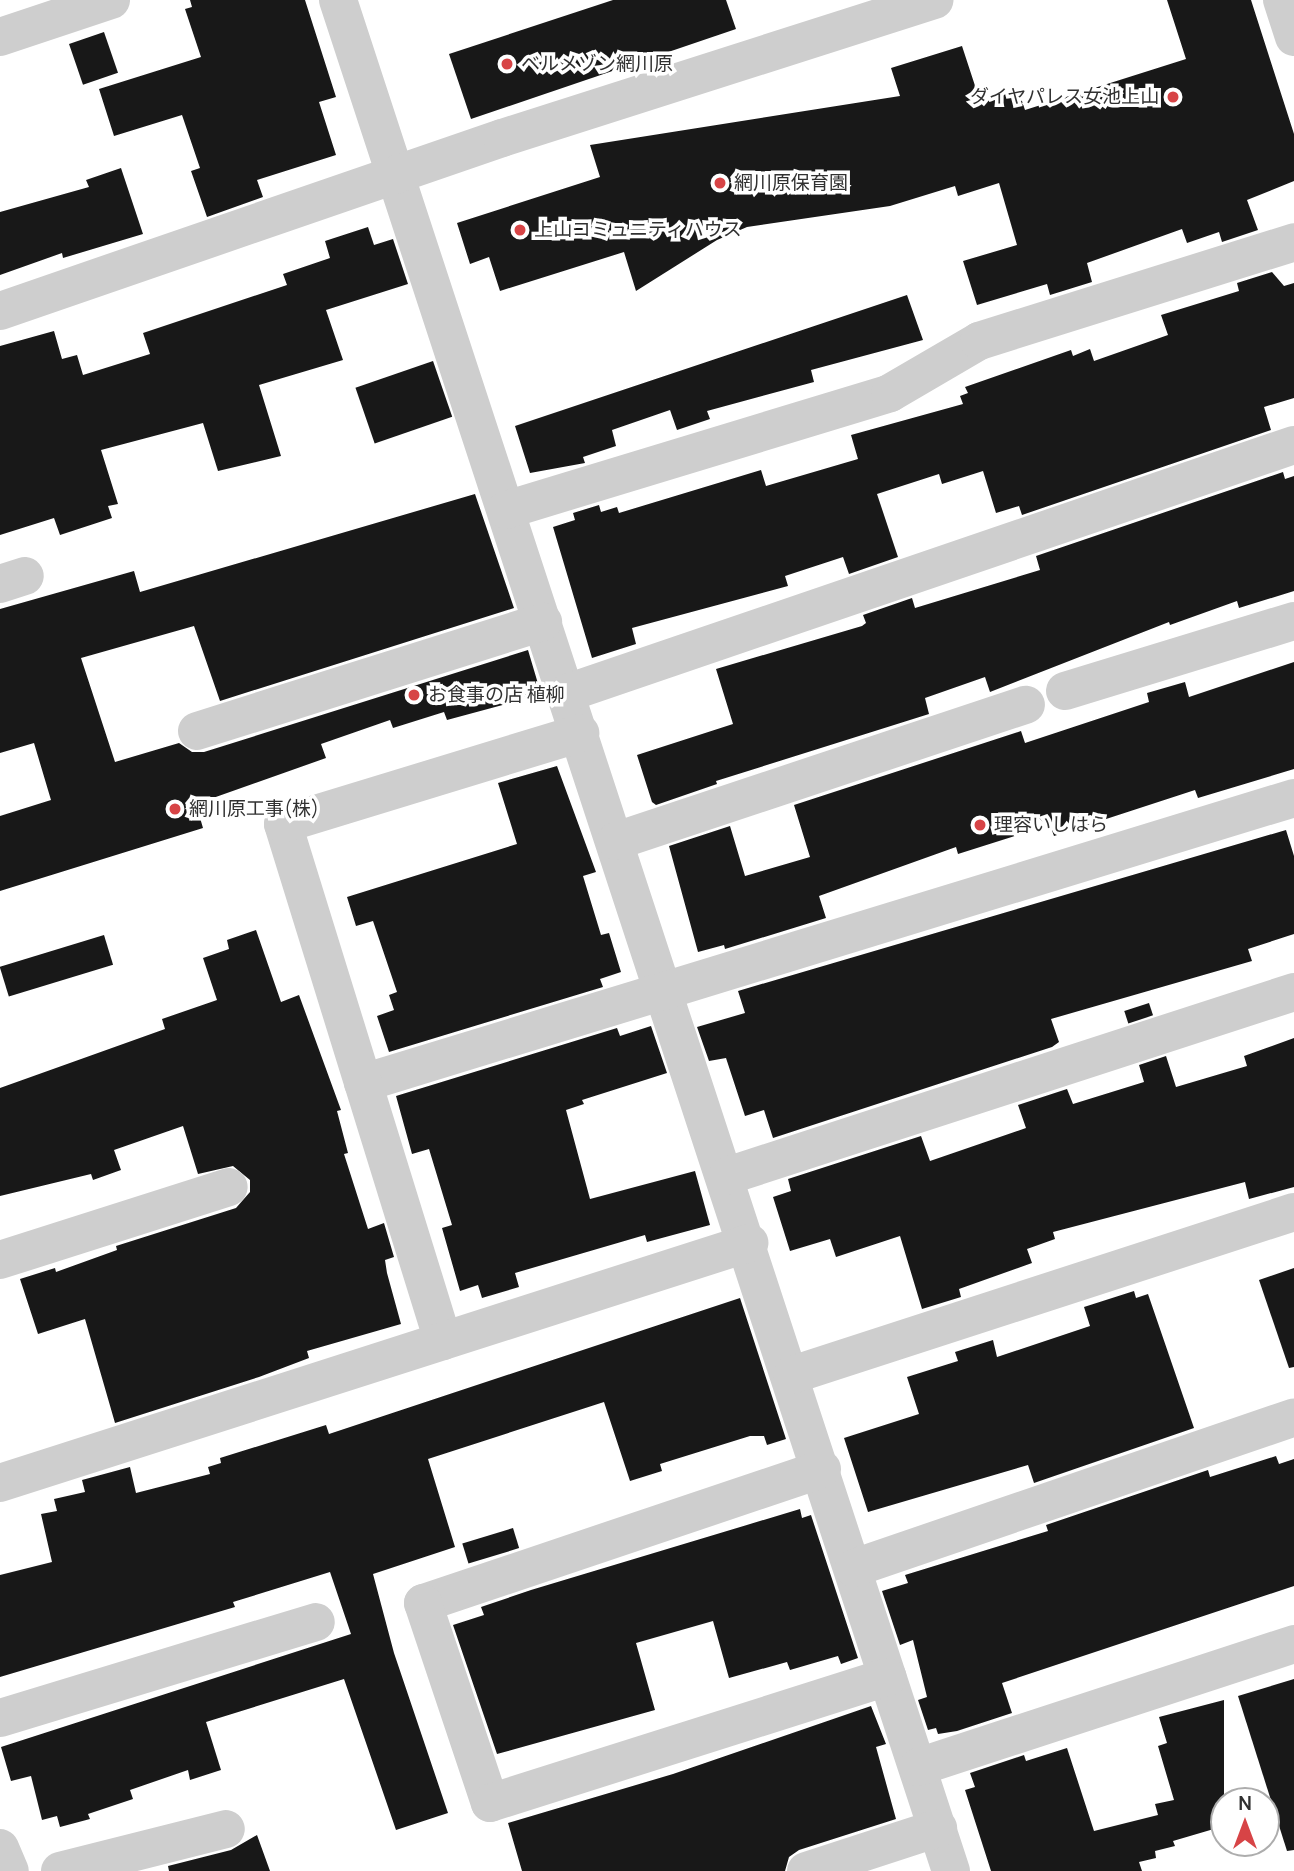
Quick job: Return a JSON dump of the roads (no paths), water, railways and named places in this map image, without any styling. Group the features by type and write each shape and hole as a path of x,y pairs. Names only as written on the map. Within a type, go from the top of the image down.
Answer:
{"street":[{"path":"0,37 111,0"},
{"path":"338,0 749,1243 951,1871"},
{"path":"0,312 395,176 935,0"},
{"path":"1282,0 1294,37"},
{"path":"506,509 890,393 979,341 1294,242"},
{"path":"566,693 1294,445"},
{"path":"1065,691 1294,621"},
{"path":"197,731 543,622"},
{"path":"616,841 1026,705"},
{"path":"443,1341 283,824 580,733"},
{"path":"363,1083 1294,798"},
{"path":"727,1176 1294,992"},
{"path":"0,1260 229,1187"},
{"path":"792,1375 1294,1212"},
{"path":"0,1483 749,1243"},
{"path":"854,1568 1294,1417"},
{"path":"822,1469 424,1603 490,1803 888,1676"},
{"path":"0,1718 316,1622"},
{"path":"918,1767 1294,1644"},
{"path":"806,1871 938,1828"},
{"path":"60,1871 226,1829"},
{"path":"0,1848 10,1871"}],"place":[{"name":"ベルメゾン網川原","path":"507,64"},
{"name":"ダイヤパレス女池上山","path":"1173,97"},
{"name":"網川原保育園","path":"720,183"},
{"name":"上山コミュニティハウス","path":"520,230"},
{"name":"お食事の店 植柳","path":"414,695"},
{"name":"網川原工事(株)","path":"175,809"},
{"name":"理容いしはら","path":"980,825"}]}
